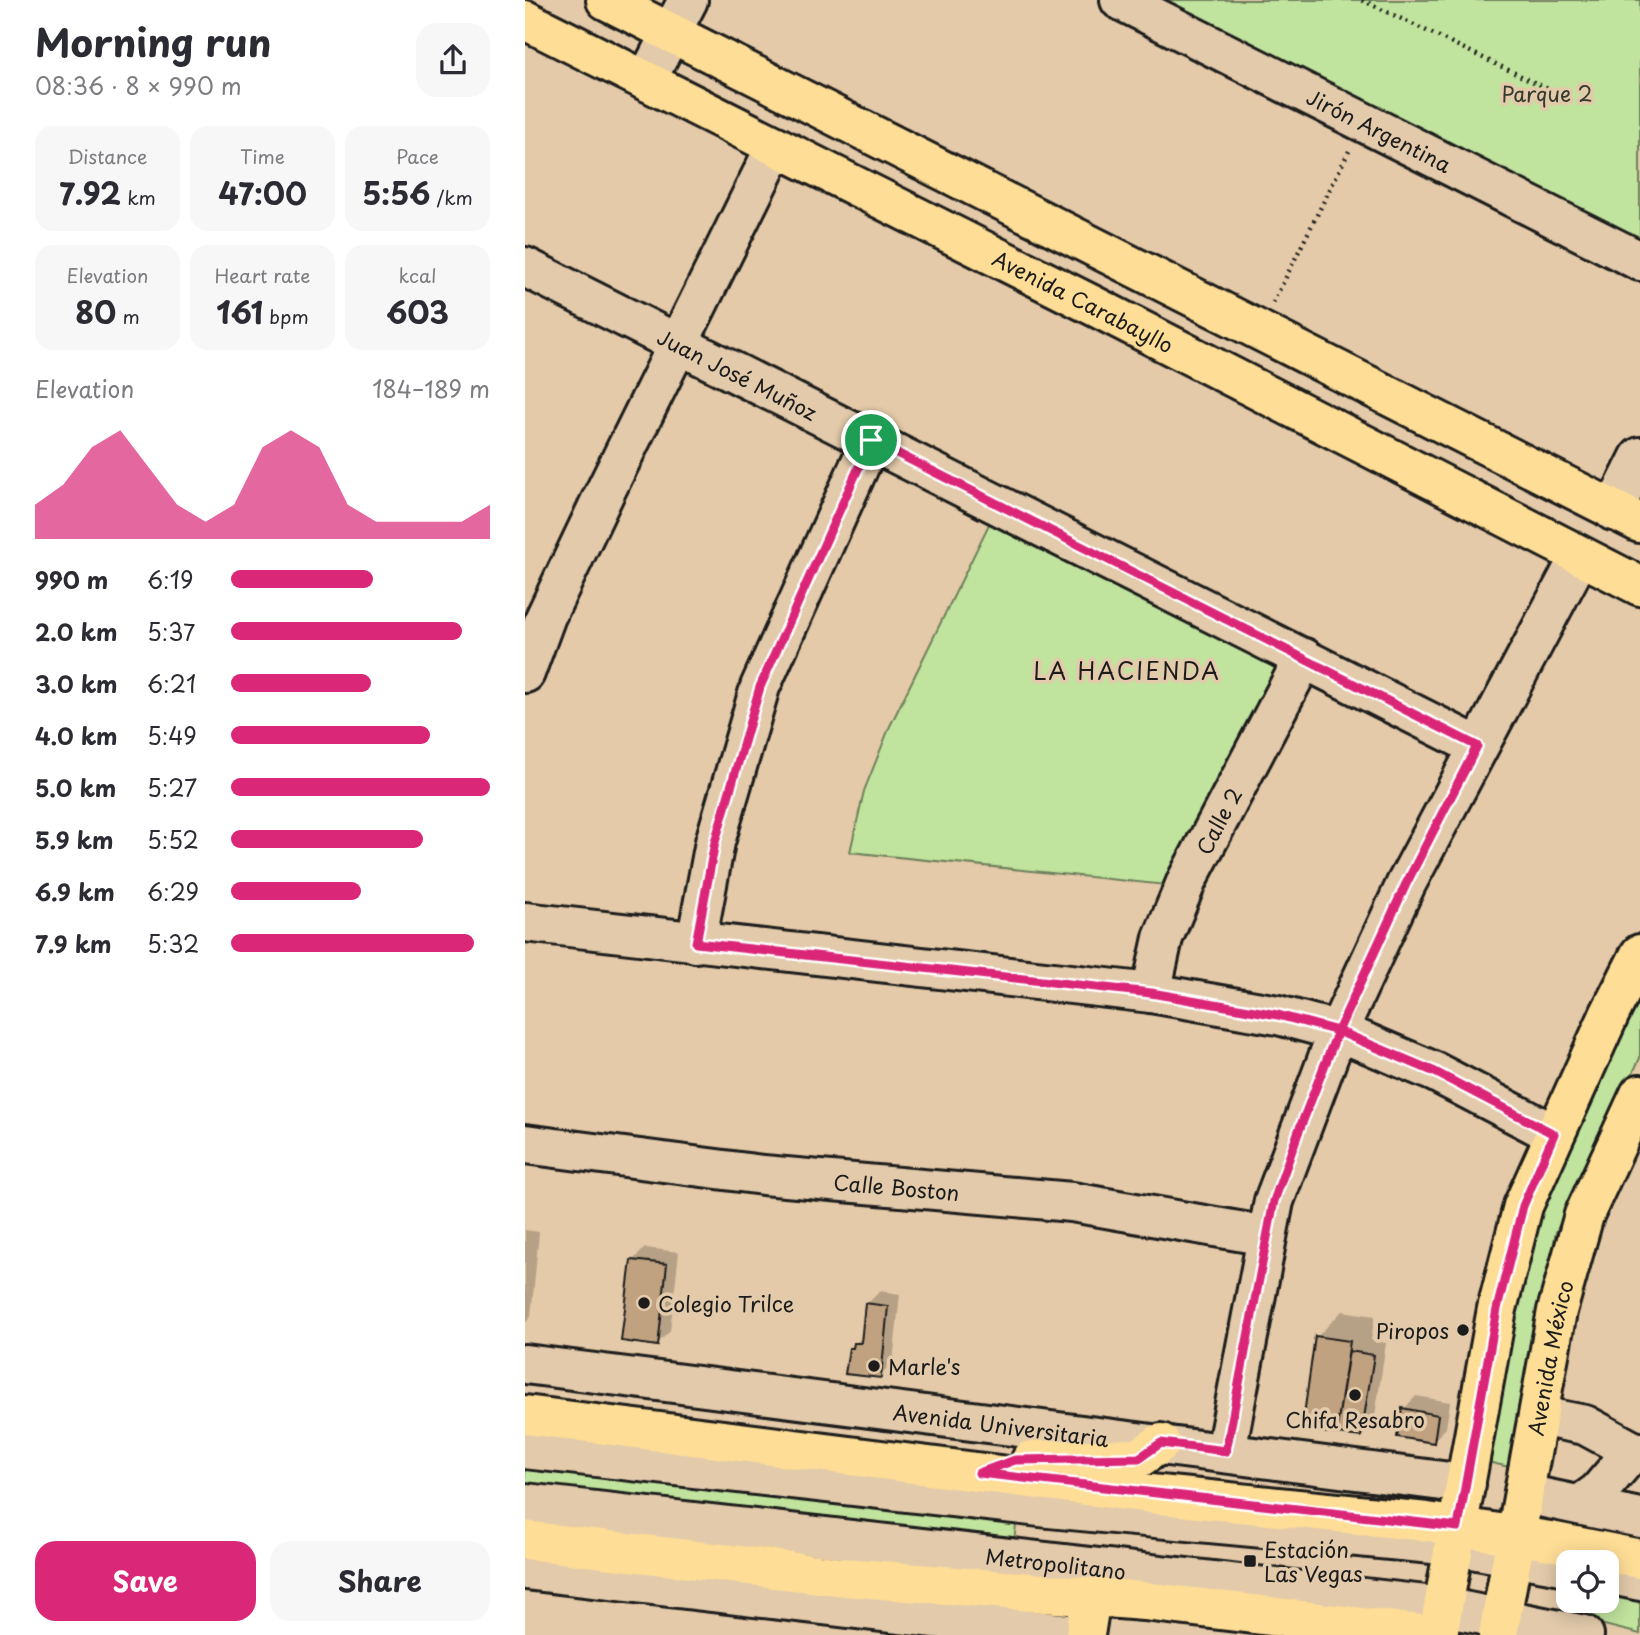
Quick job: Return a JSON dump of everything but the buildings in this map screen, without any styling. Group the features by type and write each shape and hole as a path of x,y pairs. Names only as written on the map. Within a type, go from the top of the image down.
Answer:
{"main road":[{"path":"607,0 680,16 1260,329 1627,517"},
{"name":"Avenida Carabayllo","path":"525,20 1098,308 1640,586"},
{"path":"525,1540 844,1577 1437,1626 1497,1309 1520,1219 1554,1134 1640,954"},
{"name":"Avenida México","path":"1500,1626 1557,1311 1584,1216 1640,1094"},
{"path":"525,1415 1456,1536 1515,1546 1640,1559"},
{"path":"979,1473 1015,1460 1139,1458 1161,1443"},
{"name":"Avenida Universitaria","path":"1466,1484 1525,1494"},
{"path":"1085,1635 1091,1597"}],"street":[{"name":"Jirón Argentina","path":"1119,0 1640,261"},
{"path":"646,81 680,16"},
{"path":"525,673 552,603 776,146"},
{"name":"Juan José Muñoz","path":"525,267 680,342 1477,746"},
{"path":"696,943 715,842 760,687 871,440"},
{"path":"1627,517 1640,457"},
{"path":"1226,1451 1274,1201 1338,1031 1406,884 1580,556"},
{"name":"Calle 2","path":"1151,993 1163,938 1187,880 1304,658"},
{"path":"525,922 1151,993 1278,1015 1338,1031 1435,1072 1554,1134"},
{"name":"Calle Boston","path":"525,1144 762,1175 1072,1202 1267,1236"},
{"name":"Avenida Universitaria","path":"525,1364 1226,1451 1466,1484"},
{"path":"1539,1416 1585,1425 1637,1452 1598,1492 1580,1505"},
{"path":"525,1449 1049,1508 1456,1536"},
{"name":"Avenida Universitaria","path":"1525,1494 1640,1518"},
{"name":"Metropolitano","path":"525,1503 1437,1626 1500,1626 1584,1635"},
{"path":"1515,1546 1556,1561"},
{"path":"525,1570 838,1622 1078,1635"},
{"path":"1619,1577 1640,1581"}],"path":[{"path":"1362,0 1569,99"},
{"path":"1260,329 1363,122"}],"green space":[{"name":"Parque 2","path":"1152,0 1640,0 1640,244"},
{"path":"993,516 1286,664 1166,885 850,852 864,791 890,726"},
{"path":"1640,999 1640,1058 1556,1232 1509,1467 1483,1461 1531,1226"},
{"path":"525,1454 1018,1509 1013,1549 525,1495"},
{"path":"1619,1590 1640,1594 1640,1634 1564,1615 1619,1613"}],"place":[{"name":"Colegio Trilce","path":"644,1303"},
{"name":"Piropos","path":"1463,1330"},
{"name":"Marle's","path":"874,1366"},
{"name":"Chifa Resabro","path":"1355,1395"},
{"name":"Estación Las Vegas","path":"1250,1561"}],"district":[{"name":"LA HACIENDA","path":"1127,670"}],"route":[{"path":"871,440 760,687 715,842 696,943 1151,993 1278,1015 1338,1031 1435,1072 1554,1134 1523,1206 1497,1309 1458,1527 979,1473 1015,1460 1139,1458 1161,1443 1226,1451 1274,1201 1298,1133 1338,1031 1406,884 1477,746 871,440"}]}
